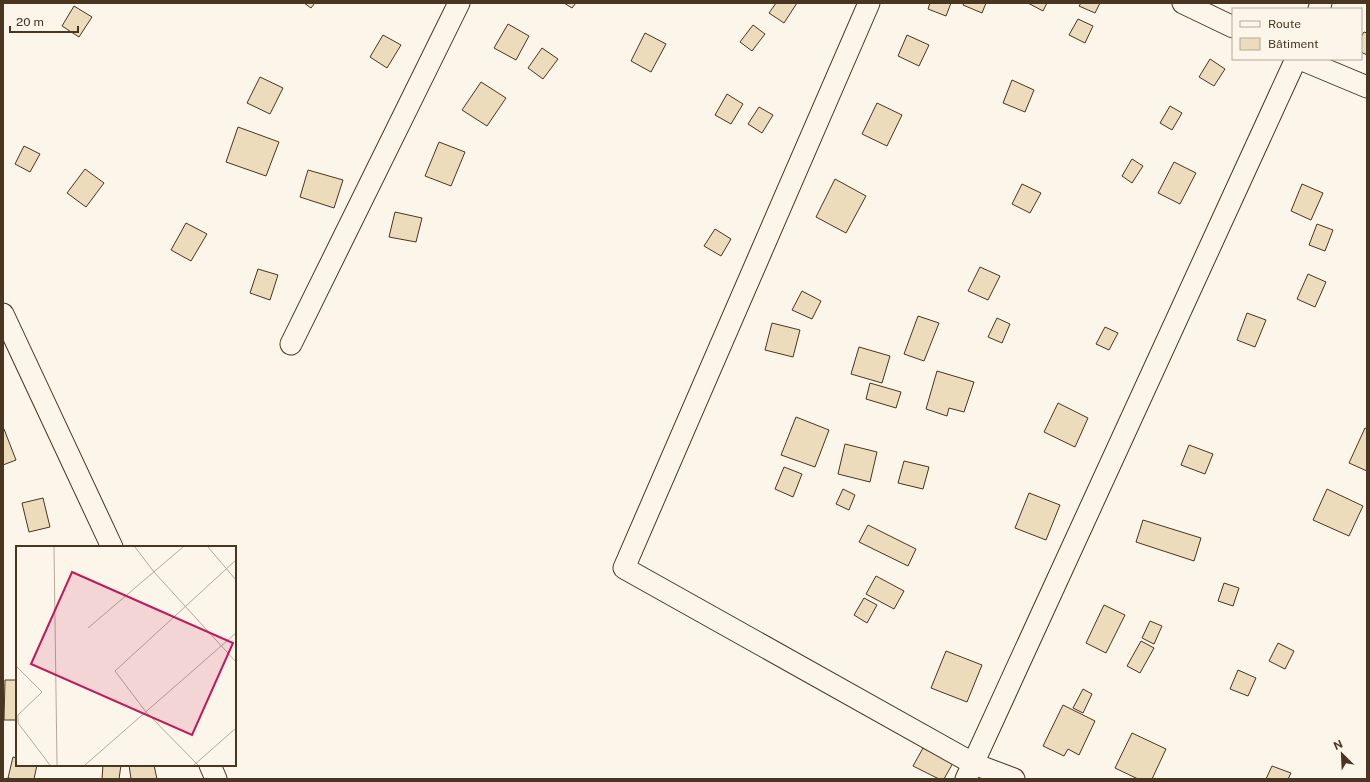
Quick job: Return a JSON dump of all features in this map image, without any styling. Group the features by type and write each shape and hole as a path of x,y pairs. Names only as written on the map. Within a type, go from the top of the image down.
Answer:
{"street":[{"path":"291,344 459,3"},
{"path":"869,3 624,568 970,771 1014,779"},
{"path":"1183,3 1232,27"},
{"path":"970,771 1296,60"},
{"path":"1302,60 1367,87"},
{"path":"3,314 112,546"},
{"path":"210,766 216,779"}],"building":[{"path":"304,3 315,3 311,8"},
{"path":"564,3 576,3 572,8"},
{"path":"776,3 797,3 784,23 769,13"},
{"path":"930,3 951,3 946,16 928,9"},
{"path":"964,3 986,3 982,13 963,5"},
{"path":"1028,3 1047,3 1043,11"},
{"path":"1081,3 1100,3 1095,13 1079,6"},
{"path":"74,6 92,17 79,37 62,26"},
{"path":"1078,19 1093,26 1085,43 1069,35"},
{"path":"508,24 529,36 516,60 494,48"},
{"path":"753,25 765,34 752,51 740,42"},
{"path":"1364,32 1367,33 1367,55 1362,52 1362,35"},
{"path":"645,33 666,44 651,72 631,61"},
{"path":"383,35 401,45 387,68 370,57"},
{"path":"907,35 929,45 919,66 898,56"},
{"path":"542,48 558,59 543,79 528,68"},
{"path":"1210,59 1225,69 1214,86 1199,77"},
{"path":"260,77 283,88 270,114 247,103"},
{"path":"1012,80 1034,90 1025,112 1003,103"},
{"path":"481,82 506,98 487,126 462,110"},
{"path":"727,94 743,104 731,124 715,115"},
{"path":"877,103 902,115 887,146 862,134"},
{"path":"1170,106 1182,113 1172,130 1160,123"},
{"path":"759,107 773,115 762,133 748,124"},
{"path":"238,127 279,142 266,176 226,162"},
{"path":"439,142 465,152 451,186 425,176"},
{"path":"24,146 40,154 30,172 15,164"},
{"path":"1132,159 1143,166 1132,183 1122,176"},
{"path":"1174,162 1196,173 1180,204 1158,193"},
{"path":"85,169 104,183 86,207 67,193"},
{"path":"308,170 343,180 334,208 300,197"},
{"path":"835,179 866,196 846,233 816,217"},
{"path":"1022,184 1041,193 1030,213 1012,204"},
{"path":"1302,184 1323,193 1311,220 1291,211"},
{"path":"395,212 422,218 416,242 389,237"},
{"path":"186,223 207,234 191,261 171,250"},
{"path":"1317,224 1333,230 1325,251 1309,245"},
{"path":"715,229 731,239 721,256 704,246"},
{"path":"980,267 1000,276 988,300 968,291"},
{"path":"258,269 278,275 270,300 250,293"},
{"path":"1308,274 1326,282 1315,307 1297,299"},
{"path":"802,291 821,301 812,319 792,310"},
{"path":"1247,313 1266,320 1255,347 1237,340"},
{"path":"918,316 939,323 924,361 904,354"},
{"path":"997,318 1010,324 1002,343 988,337"},
{"path":"772,323 800,330 793,357 765,350"},
{"path":"1105,327 1118,333 1109,350 1096,344"},
{"path":"859,347 890,356 882,383 851,374"},
{"path":"937,371 974,382 964,412 949,408 947,416 926,409"},
{"path":"870,383 901,392 896,408 866,399"},
{"path":"1058,403 1088,418 1075,447 1044,432"},
{"path":"796,417 829,430 815,467 781,455"},
{"path":"1365,428 1367,429 1367,471 1349,463"},
{"path":"4,429 16,460 3,465 3,430"},
{"path":"845,444 877,452 870,482 838,474"},
{"path":"1189,445 1213,454 1205,474 1181,465"},
{"path":"904,461 929,467 923,489 898,483"},
{"path":"784,467 802,474 793,497 775,489"},
{"path":"843,489 855,495 849,510 836,504"},
{"path":"1327,489 1363,506 1349,536 1313,520"},
{"path":"1029,493 1060,505 1046,540 1015,528"},
{"path":"43,498 50,527 29,532 22,503"},
{"path":"1143,520 1201,538 1194,561 1136,542"},
{"path":"868,525 916,549 908,566 859,542"},
{"path":"876,576 904,591 894,609 866,594"},
{"path":"1224,583 1239,588 1233,606 1218,601"},
{"path":"864,598 877,605 867,623 854,615"},
{"path":"1104,605 1125,615 1106,653 1086,643"},
{"path":"1150,621 1162,626 1154,644 1142,638"},
{"path":"1141,641 1154,648 1140,673 1127,666"},
{"path":"1278,643 1294,651 1285,669 1269,661"},
{"path":"946,651 982,665 967,702 931,688"},
{"path":"1238,670 1256,678 1248,696 1230,689"},
{"path":"5,680 16,680 16,720 4,720"},
{"path":"1083,689 1092,694 1083,713 1073,708"},
{"path":"1063,705 1095,721 1079,755 1068,749 1064,756 1043,746"},
{"path":"1132,733 1166,749 1152,779 1138,779 1115,768"},
{"path":"923,748 953,763 944,779 939,779 913,766"},
{"path":"13,757 16,758 16,766 37,766 34,779 8,778"},
{"path":"103,766 121,766 119,779 102,779"},
{"path":"129,766 154,766 157,779 131,779"},
{"path":"1272,766 1291,773 1288,779 1266,779"}]}
